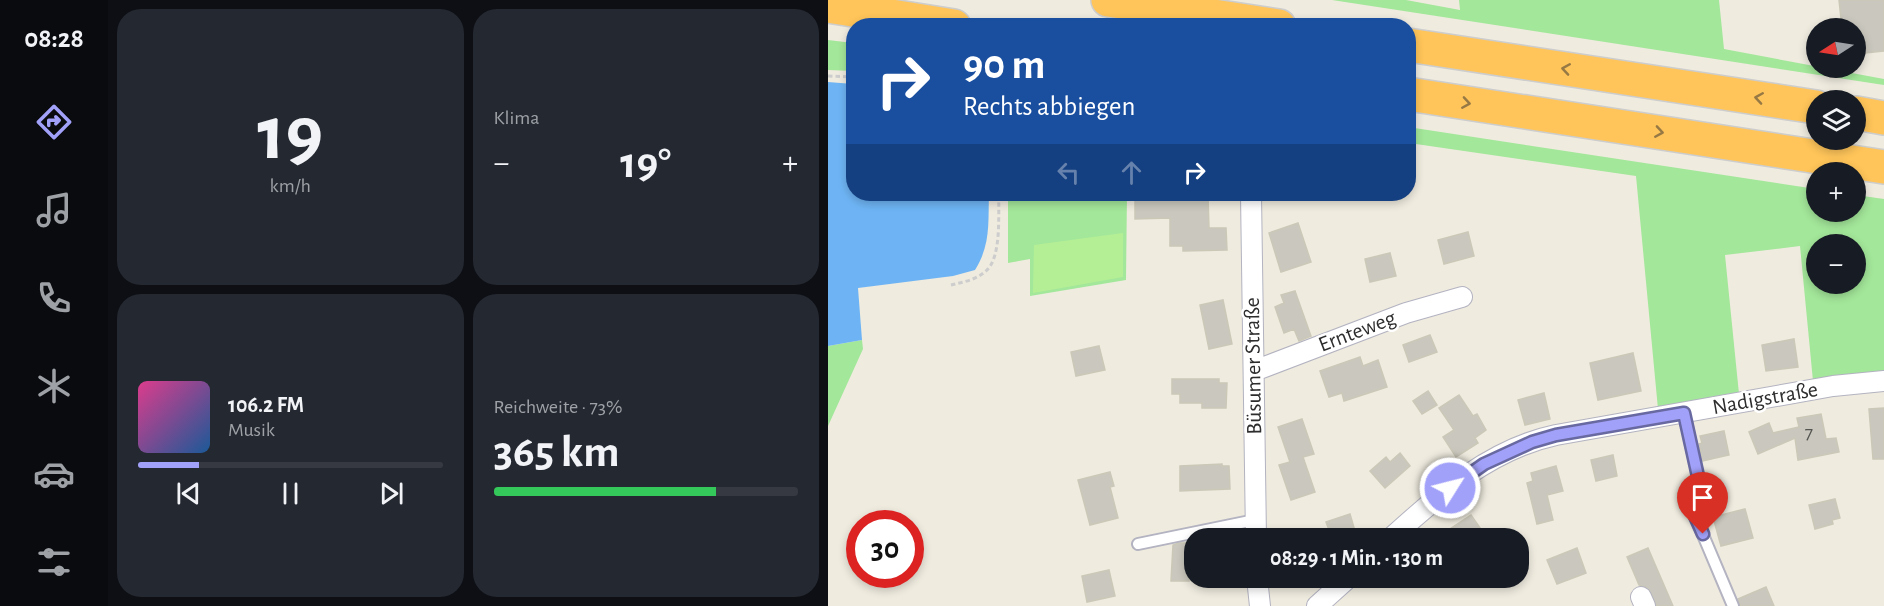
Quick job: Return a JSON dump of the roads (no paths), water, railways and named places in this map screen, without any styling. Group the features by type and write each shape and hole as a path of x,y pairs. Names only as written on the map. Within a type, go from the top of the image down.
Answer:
{"highway":[{"path":"1108,0 1226,18"},
{"path":"828,6 904,18"},
{"path":"1416,46 1806,105"},
{"path":"1416,95 1884,167"},
{"path":"1866,115 1884,118"}],"street":[{"name":"Büsumer Straße","path":"1251,201 1255,528"},
{"name":"Ernteweg","path":"1254,371 1406,313 1462,297"},
{"name":"Nadigstraße","path":"1403,528 1467,475 1507,452 1544,438 1833,386 1884,381"},
{"path":"1258,588 1260,606"},
{"path":"1317,606 1337,588"}],"lane":[{"path":"1684,413 1701,490 1695,516 1733,606"},
{"path":"1138,544 1184,538"}],"water":[{"path":"828,82 846,83 846,201 989,201 986,242 975,270 953,276 858,288 862,340 828,346"}]}
